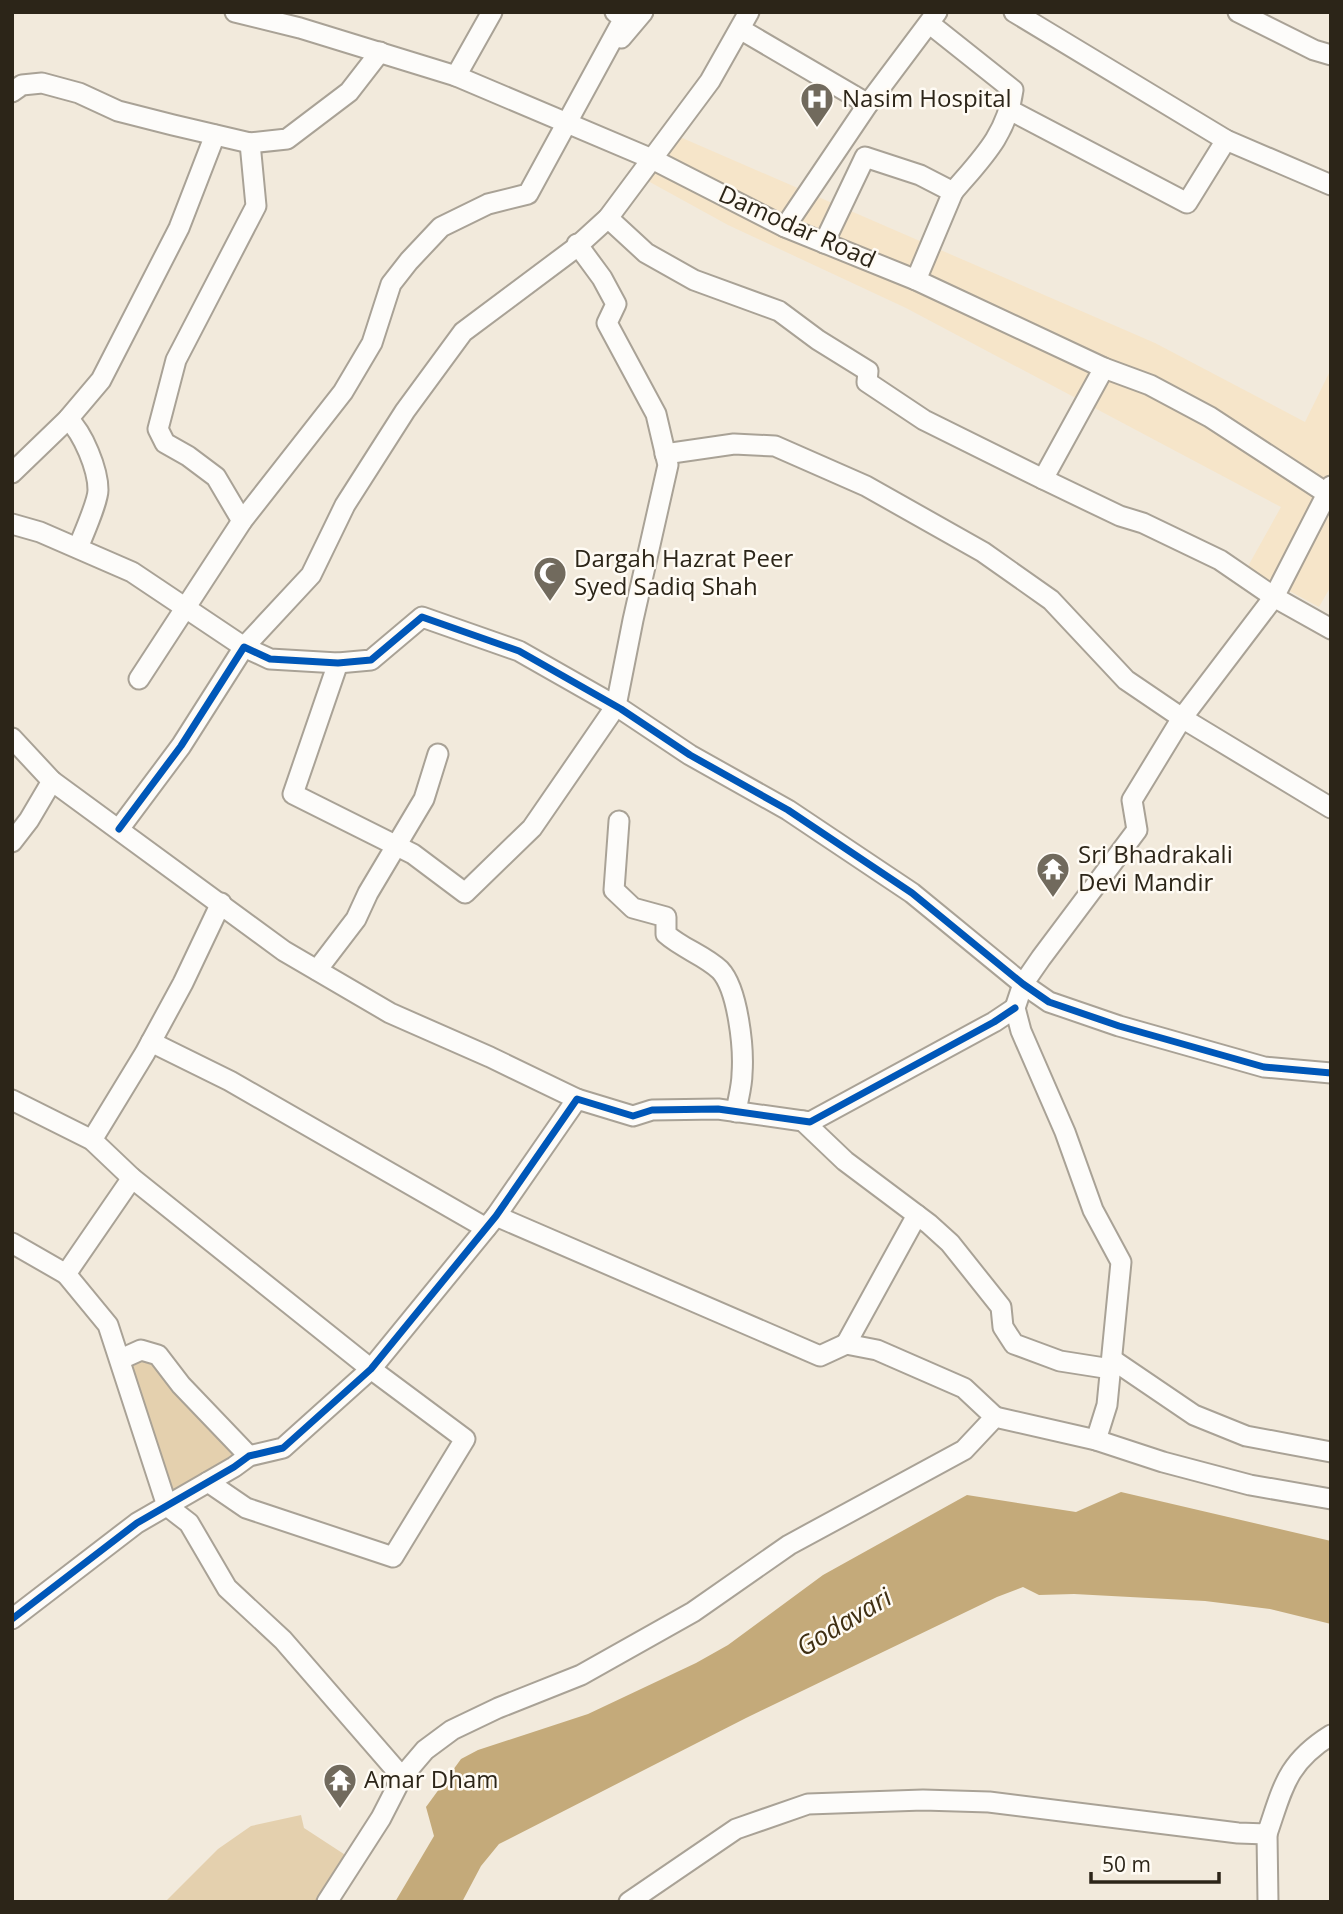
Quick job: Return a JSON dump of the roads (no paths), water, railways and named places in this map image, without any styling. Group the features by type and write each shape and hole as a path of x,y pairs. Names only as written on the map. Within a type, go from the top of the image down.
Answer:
{"street":[{"path":"456,76 492,12"},
{"path":"139,679 242,522 343,392 372,343 391,284 409,261 440,227 488,204 528,194 624,18 615,12"},
{"path":"607,48 614,46 643,12"},
{"path":"1014,12 1226,140 1331,185"},
{"path":"1238,12 1314,50 1331,55"},
{"name":"Damodar Road","path":"238,13 303,20 380,52 456,76 652,159 785,227 916,280 1104,368 1150,385 1210,416 1329,492"},
{"path":"785,227 868,104 934,18 1013,90 1010,110 998,138 953,192 916,280"},
{"path":"119,829 181,746 244,647 311,575 345,505 405,411 463,332 608,218 710,81 745,21 868,104"},
{"path":"12,92 22,85 42,83 79,93 118,111 250,143 287,139 349,92 380,52"},
{"path":"1010,110 1187,203 1226,140"},
{"path":"12,473 68,419 102,380 179,228 215,135"},
{"path":"845,140 865,157 920,175 953,192"},
{"path":"242,522 216,477 165,443 158,429 176,360 256,206 250,143"},
{"path":"824,243 865,157"},
{"path":"608,218 646,253 682,273 779,311 818,340 868,371 867,382 910,412 1120,516 1143,523 1220,560 1274,597 1331,629"},
{"path":"338,663 293,794 413,854 465,893 532,828 616,706 668,465 656,414 607,323 616,304 578,244"},
{"path":"1043,479 1104,368"},
{"path":"68,419 77,427 90,456 98,491 78,548"},
{"path":"665,454 734,444 775,446 866,486 983,552 1051,600 1126,680 1182,718 1331,808"},
{"path":"1096,1440 1107,1405 1121,1262 1093,1210 1065,1132 1021,1031 1015,1009 1023,984 1137,830 1132,800 1182,718 1274,597 1329,492"},
{"path":"12,524 40,531 132,572 244,647 270,659 338,663 371,660 422,617 519,651 616,706 690,755 788,810 912,893 1023,984 1049,1002 1132,1030 1264,1067 1331,1073"},
{"path":"12,738 52,781 284,951 390,1013 490,1056 577,1099 633,1116 652,1110 718,1109 810,1122 1015,1009"},
{"path":"317,970 356,919 368,893 424,799 438,754"},
{"path":"12,842 29,820 52,781"},
{"path":"619,821 614,890 633,908 666,917 666,934 678,945 707,959 723,973 734,998 742,1074 736,1112"},
{"path":"92,1140 151,1042 221,903"},
{"path":"151,1042 252,1093 491,1222 820,1356 846,1344 877,1350 964,1388 995,1417 1096,1440 1163,1462 1250,1485 1331,1499"},
{"path":"12,1619 137,1523 248,1456 283,1448 371,1369 491,1222 577,1099"},
{"path":"12,1100 92,1140 132,1178 371,1369 465,1439 393,1558 246,1508 208,1482"},
{"path":"803,1121 845,1161 950,1243 1001,1307 1003,1327 1014,1344 1060,1361 1112,1364 1194,1415 1246,1436 1331,1452"},
{"path":"66,1274 132,1178"},
{"path":"846,1344 917,1215"},
{"path":"12,1243 66,1274 108,1325 167,1506 189,1523 228,1588 283,1640 402,1777"},
{"path":"121,1359 141,1350 158,1355 181,1385 248,1456"},
{"path":"327,1902 381,1818 402,1777 425,1750 452,1730 498,1708 581,1675 693,1612 789,1545 964,1451 995,1417"},
{"path":"1268,1902 1267,1834 1288,1774 1312,1747 1331,1735"},
{"path":"629,1902 736,1829 808,1804 923,1800 989,1802 1238,1833 1267,1834"}],"water":[{"name":"Godavari","path":"1121,1492 1331,1541 1331,1624 1270,1609 1205,1601 1074,1594 1039,1595 1023,1587 746,1718 499,1844 481,1866 462,1902 395,1902 434,1836 426,1807 461,1759 478,1750 588,1714 696,1663 728,1645 823,1575 967,1495 1076,1512"}],"place":[{"name":"Nasim Hospital","path":"817,129"},
{"name":"Dargah Hazrat Peer Syed Sadiq Shah","path":"550,603"},
{"name":"Sri Bhadrakali Devi Mandir","path":"1053,899"},
{"name":"Amar Dham","path":"340,1810"}]}
